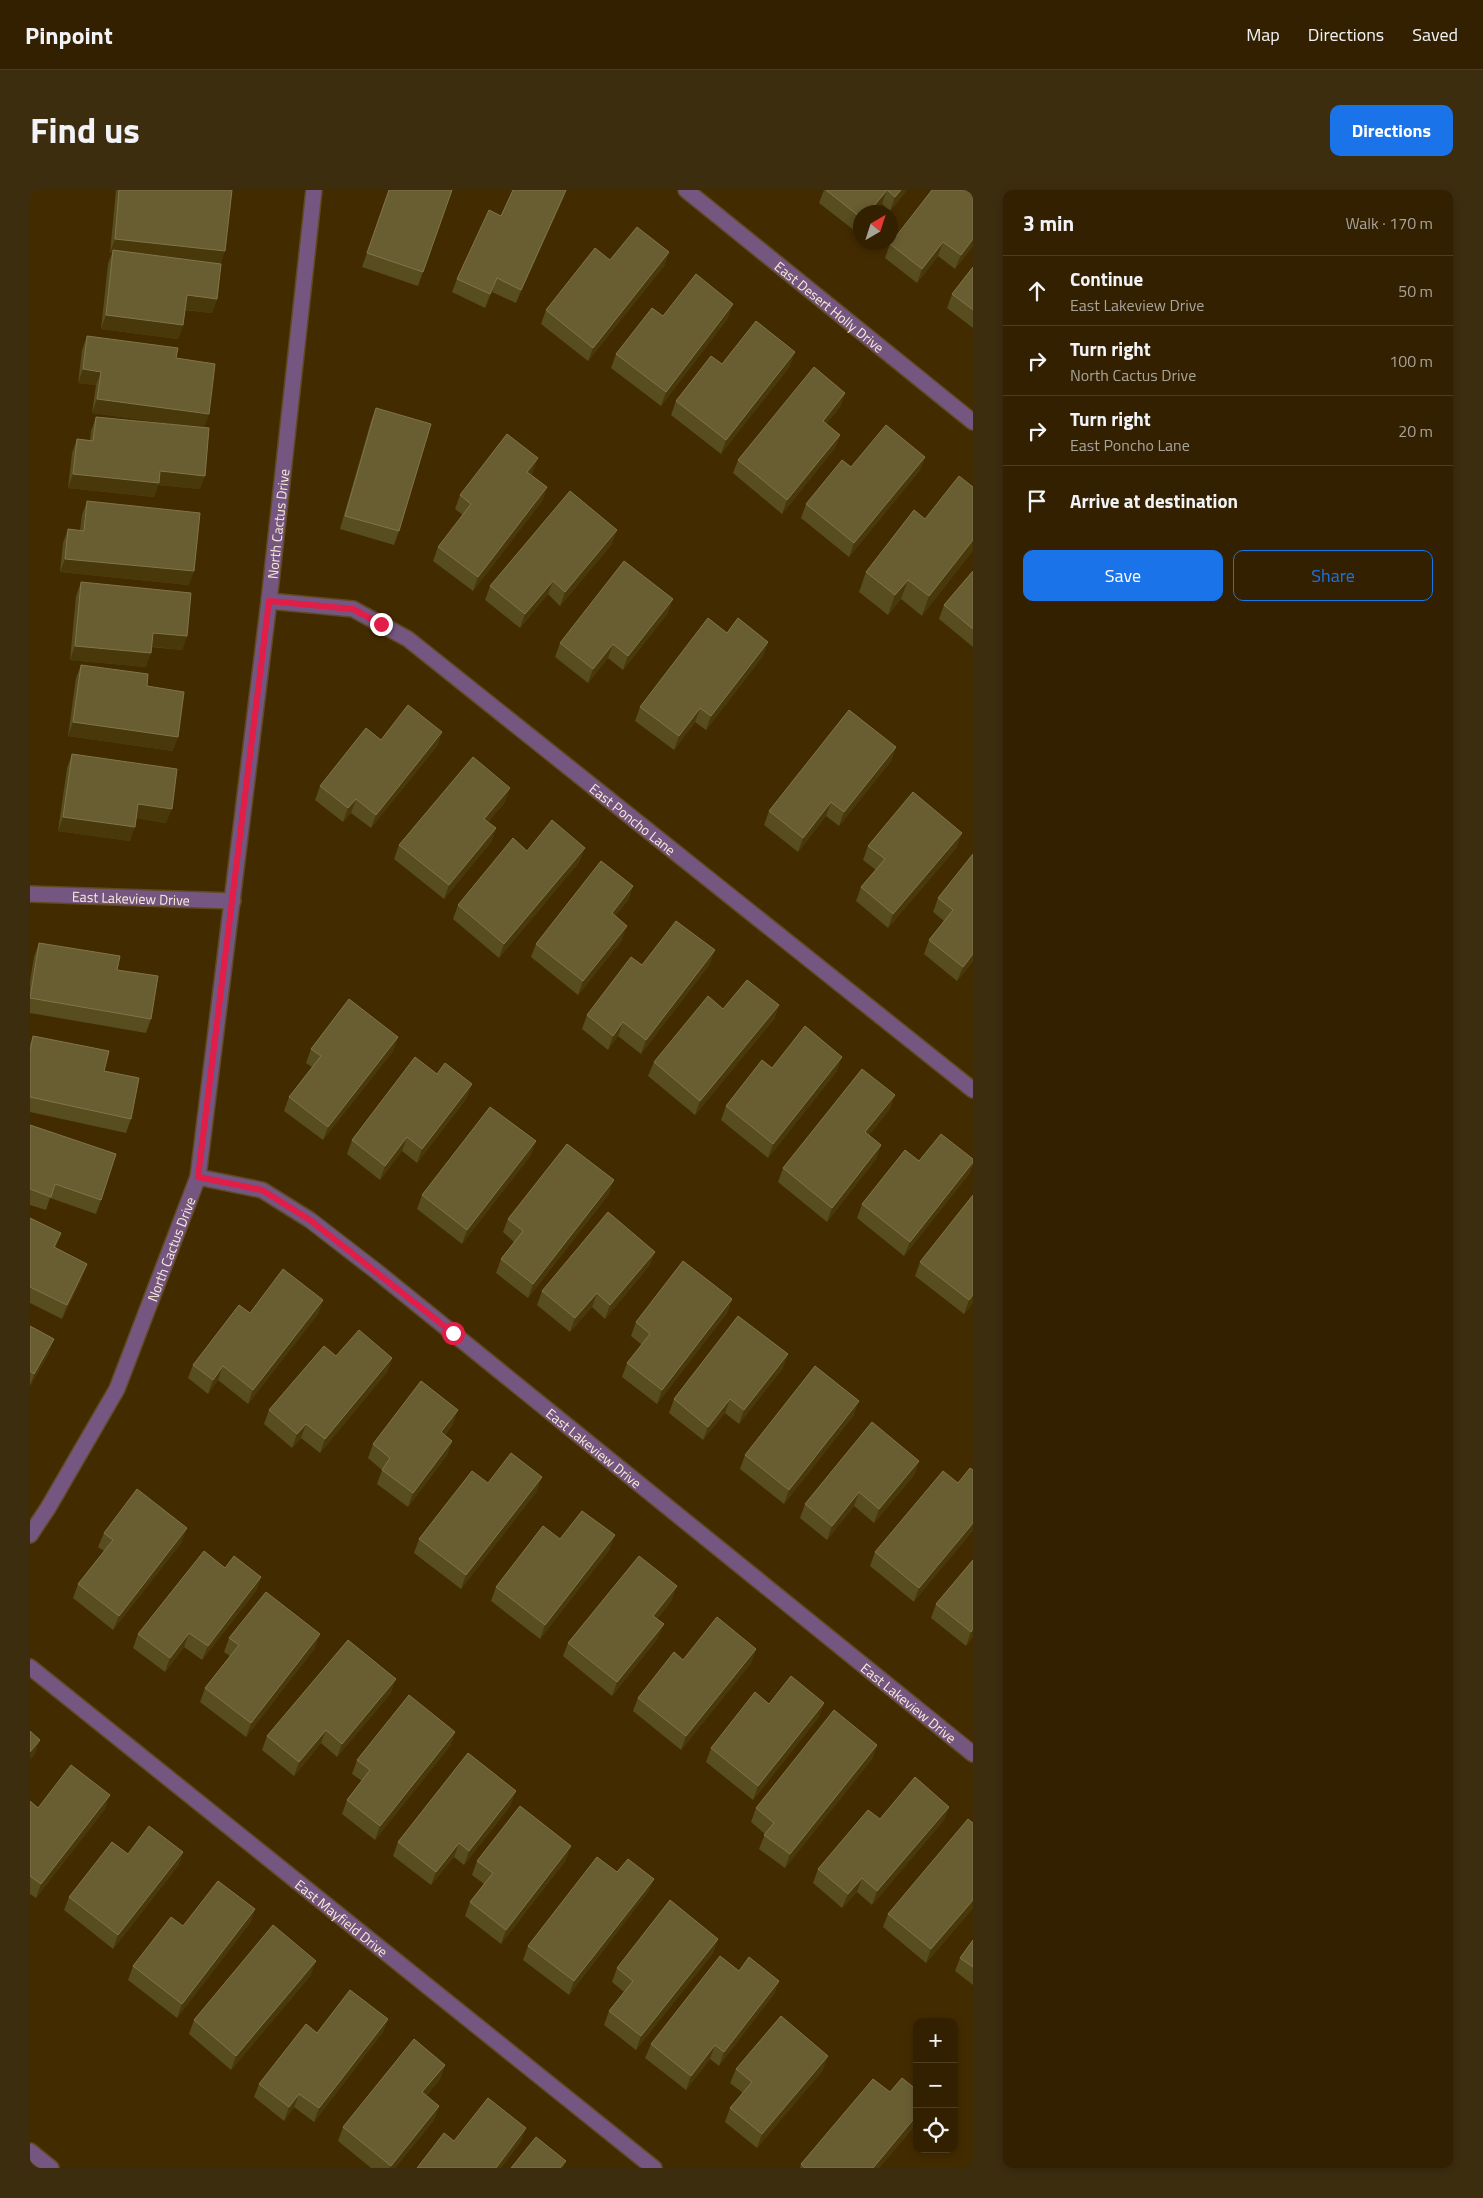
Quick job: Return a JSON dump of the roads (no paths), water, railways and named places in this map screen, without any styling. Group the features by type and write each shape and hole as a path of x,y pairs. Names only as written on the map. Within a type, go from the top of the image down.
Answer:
{"street":[{"name":"North Cactus Drive","path":"30,1535 48,1508 117,1389 198,1177 269,601 314,190"},
{"name":"East Desert Holly Drive","path":"686,190 973,422"},
{"name":"East Poncho Lane","path":"269,601 353,609 408,639 973,1090"},
{"name":"East Lakeview Drive","path":"30,894 233,901"},
{"name":"East Lakeview Drive","path":"198,1177 262,1190 310,1220 376,1271 973,1754"},
{"name":"East Mayfield Drive","path":"30,1667 654,2168"},
{"path":"30,2151 51,2168"}]}
